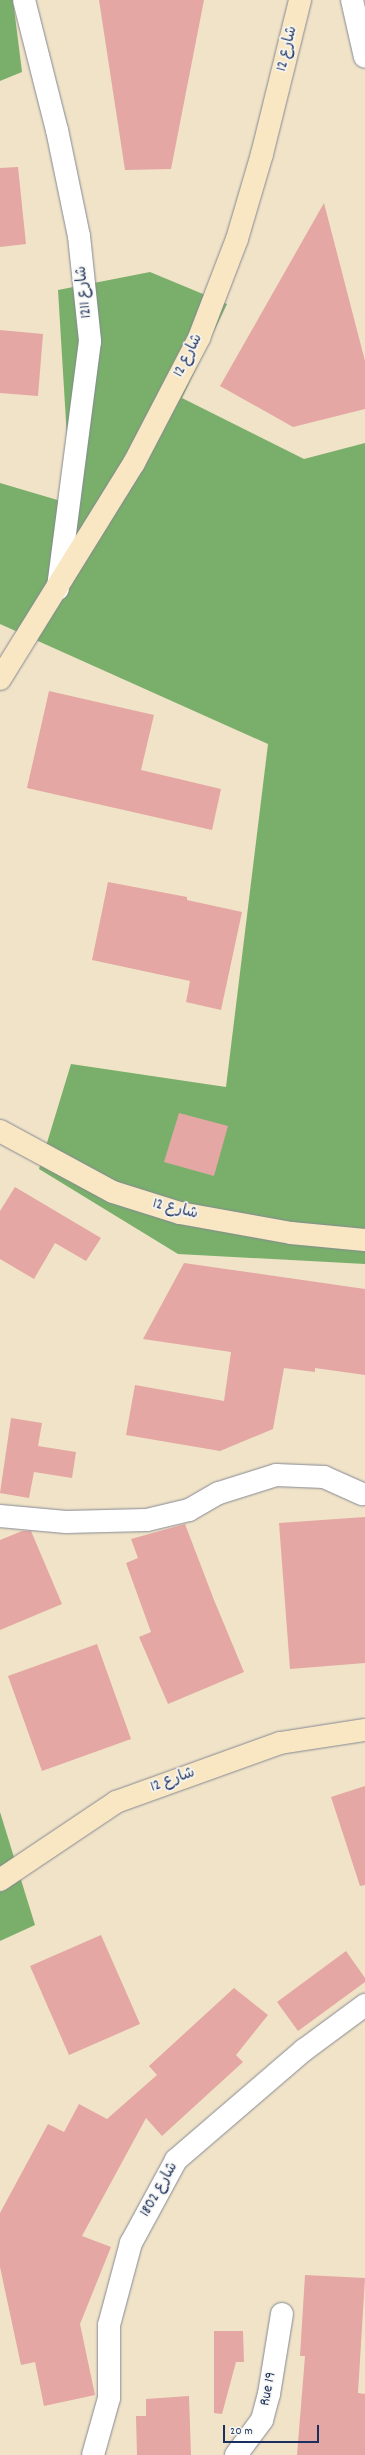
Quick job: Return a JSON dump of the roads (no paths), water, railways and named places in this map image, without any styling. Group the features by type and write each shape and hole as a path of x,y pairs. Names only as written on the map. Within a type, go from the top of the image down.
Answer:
{"main road":[{"name":"شارع 12","path":"0,679 58,589 134,463 199,338 237,239 262,154 300,0"},
{"name":"شارع 12","path":"0,1131 113,1192 180,1213 291,1233 365,1240"},
{"name":"شارع 12","path":"0,1880 116,1802 280,1743 365,1730"}],"street":[{"name":"شارع 1211","path":"24,0 57,130 79,236 90,341 58,589"},
{"path":"352,0 365,57"},
{"path":"0,1516 66,1522 147,1520 189,1510 219,1493 276,1475 324,1477 362,1494"},
{"name":"شارع 1802","path":"93,2455 109,2398 109,2325 131,2243 176,2160 304,2050 365,2005"},
{"name":"Rue 19","path":"236,2455 262,2420 270,2394 282,2314"}]}
